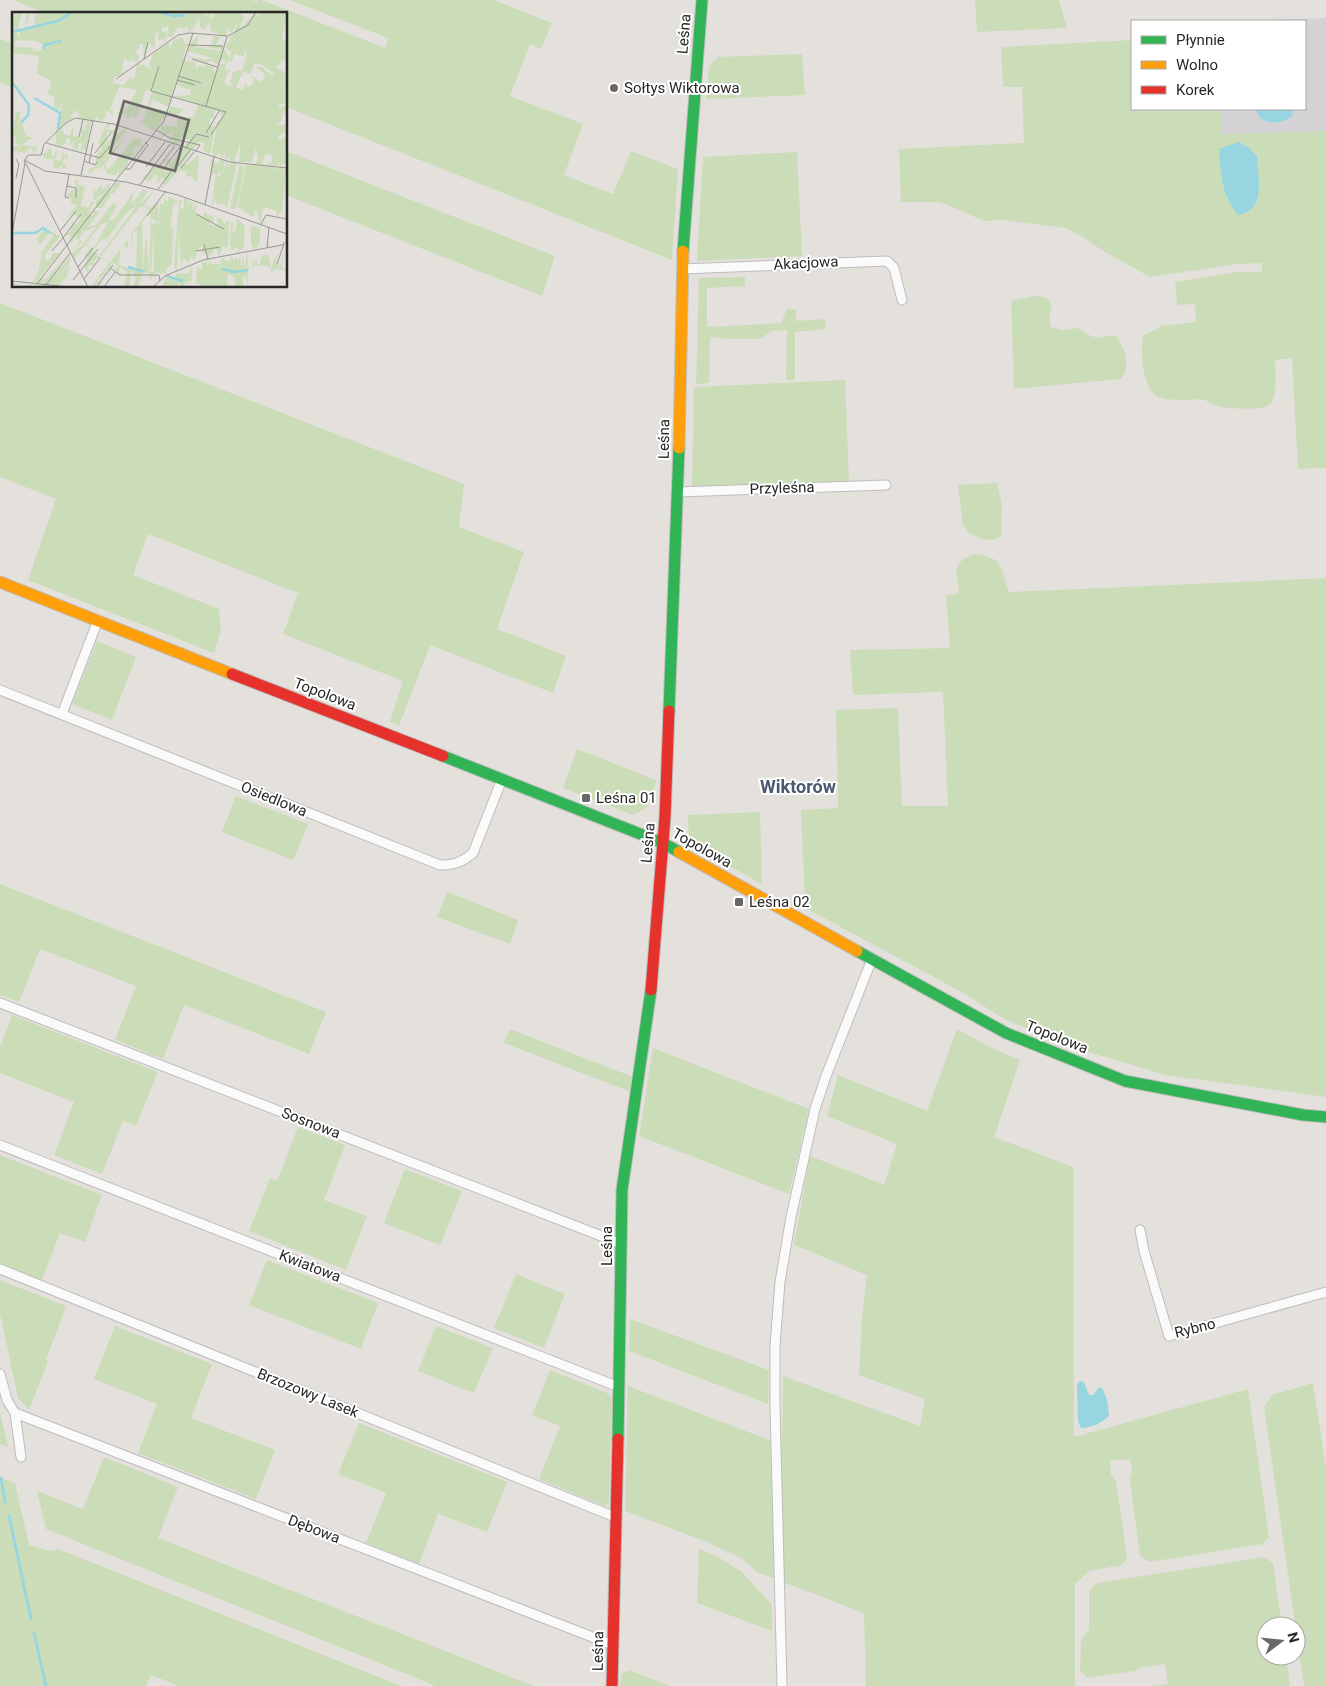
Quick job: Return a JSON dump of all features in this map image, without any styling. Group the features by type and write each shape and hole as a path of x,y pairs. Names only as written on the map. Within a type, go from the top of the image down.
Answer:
{"street":[{"name":"Leśna","path":"612,1686 622,1190 650,1004 663,843 678,492 682,269 702,0"},
{"name":"Akacjowa","path":"682,269 887,261 894,268 902,300"},
{"name":"Przyleśna","path":"678,492 886,485"},
{"name":"Topolowa","path":"0,582 663,843 1006,1033 1125,1081 1303,1115 1326,1117"},
{"path":"62,714 98,620"},
{"name":"Osiedlowa","path":"0,690 440,865 453,865 464,861 473,853 502,779"},
{"path":"782,1686 775,1406 775,1345 780,1282 791,1217 815,1109 872,959"},
{"name":"Sosnowa","path":"0,1003 622,1244"},
{"name":"Kwiatowa","path":"0,1144 619,1387"},
{"name":"Rybno","path":"1140,1230 1168,1336 1326,1292"},
{"name":"Brzozowy Lasek","path":"0,1269 615,1517"},
{"path":"0,1374 7,1400 14,1413 21,1457"},
{"name":"Dębowa","path":"14,1413 613,1645"}],"shaded area":[{"path":"1326,18 1326,131 1222,134 1221,110 1306,110 1306,20 1269,20"}],"green space":[{"path":"13,0 252,0 257,2 262,0 385,48 388,38 290,0 494,0 552,23 541,49 530,44 510,96 583,124 564,175 613,194 631,151 678,169 672,260 288,108 288,12 43,12"},
{"path":"975,0 1059,0 1067,28 977,32"},
{"path":"0,39 12,43 12,87 0,83"},
{"path":"1131,40 1131,110 1221,110 1222,134 1326,131 1326,468 1298,469 1292,358 1275,360 1276,383 1273,401 1261,408 1230,408 1204,400 1165,399 1155,395 1145,376 1142,359 1143,336 1162,326 1196,322 1195,304 1177,305 1175,282 1238,272 1262,272 1262,263 1237,264 1150,277 1066,228 1005,220 984,221 945,204 936,202 901,202 899,149 1024,143 1022,87 1003,87 1001,47"},
{"path":"802,54 805,95 706,99 709,66 718,57"},
{"path":"288,152 555,256 542,296 288,196"},
{"path":"797,152 802,256 697,261 703,157"},
{"path":"745,277 745,286 707,288 707,327 781,323 787,309 796,309 796,321 825,319 826,329 795,332 795,380 786,380 787,330 771,331 761,339 710,337 709,383 696,384 699,278"},
{"path":"1035,296 1043,297 1051,303 1051,327 1062,330 1078,328 1091,336 1099,338 1116,336 1126,357 1126,369 1121,379 1014,389 1011,301"},
{"path":"0,303 464,484 459,527 524,552 497,629 566,656 553,693 430,645 399,726 390,722 403,681 283,634 298,593 148,534 133,575 219,609 221,630 214,653 28,580 56,499 0,477"},
{"path":"845,380 849,482 692,487 694,387"},
{"path":"997,483 1002,506 1001,536 993,540 982,539 970,534 963,525 958,485"},
{"path":"974,554 991,558 1000,565 1009,592 1326,578 1326,1097 1165,1075 1085,1051 1006,1020 960,991 805,908 801,810 838,808 836,710 898,708 902,806 948,806 943,692 853,695 850,650 950,648 946,595 959,594 958,565 966,557"},
{"path":"97,641 136,657 112,720 72,704"},
{"path":"577,749 656,780 654,792 647,806 633,815 563,788"},
{"path":"236,796 308,824 293,860 222,832"},
{"path":"760,812 762,884 689,844 688,815"},
{"path":"0,884 326,1012 309,1054 184,1005 163,1059 115,1040 136,986 40,949 19,1002 0,995"},
{"path":"447,892 518,920 510,944 437,917"},
{"path":"12,1015 158,1072 136,1126 123,1121 102,1174 54,1155 74,1102 0,1073 0,1047"},
{"path":"510,1029 633,1077 631,1092 504,1043"},
{"path":"957,1029 990,1047 1020,1060 994,1137 1073,1167 1074,1437 1248,1389 1269,1537 1263,1544 1149,1562 1140,1556 1130,1480 1132,1472 1130,1459 1110,1461 1111,1475 1116,1481 1127,1557 1122,1565 1089,1571 1075,1584 1075,1686 866,1686 864,1613 757,1572 741,1558 707,1542 625,1511 628,1386 782,1445 783,1376 920,1426 925,1399 859,1375 862,1317 867,1275 794,1245 810,1156 884,1185 897,1144 827,1116 838,1075 927,1111"},
{"path":"653,1048 809,1109 789,1194 639,1136"},
{"path":"298,1127 345,1145 324,1200 367,1216 346,1270 249,1231 270,1178 277,1181"},
{"path":"0,1155 102,1195 85,1242 60,1233 41,1282 0,1266"},
{"path":"405,1169 462,1191 440,1245 384,1223"},
{"path":"267,1260 378,1303 361,1349 249,1305"},
{"path":"516,1274 565,1294 544,1348 494,1328"},
{"path":"0,1280 66,1306 29,1410 18,1398 0,1313"},
{"path":"630,1319 769,1370 768,1404 629,1351"},
{"path":"115,1326 212,1364 191,1418 275,1450 256,1499 138,1453 157,1404 94,1379"},
{"path":"436,1326 493,1348 474,1393 418,1371"},
{"path":"550,1370 607,1393 612,1398 609,1503 604,1506 539,1479 560,1426 532,1415"},
{"path":"1313,1383 1326,1467 1326,1686 1304,1686 1301,1666 1306,1666 1306,1616 1294,1616 1264,1407 1272,1395"},
{"path":"0,1412 8,1447 0,1444"},
{"path":"359,1423 507,1482 487,1532 438,1514 419,1564 366,1543 386,1493 338,1474"},
{"path":"104,1457 178,1487 158,1538 534,1686 436,1686 46,1529 37,1491 83,1509"},
{"path":"0,1477 15,1483 29,1545 50,1551 58,1549 401,1686 180,1686 151,1675 146,1686 0,1686"},
{"path":"699,1549 718,1557 742,1572 772,1605 772,1631 697,1603"},
{"path":"1265,1557 1273,1563 1281,1616 1256,1616 1256,1666 1287,1666 1290,1686 1155,1686 1168,1684 1165,1664 1142,1667 1135,1671 1088,1678 1080,1671 1081,1641 1089,1629 1089,1591 1097,1583"},
{"path":"629,1670 670,1686 620,1686 621,1674"}],"water":[{"path":"1256,110 1293,110 1292,116 1277,122 1266,121 1258,115"},
{"path":"1238,142 1248,147 1257,156 1259,192 1253,207 1247,212 1238,215 1225,191 1221,175 1219,149"},
{"path":"1080,1381 1084,1382 1089,1395 1093,1395 1099,1387 1102,1388 1107,1399 1109,1416 1096,1425 1085,1428 1081,1428 1078,1421 1077,1384"}],"waterway":[{"path":"1,1478 5,1502"},
{"path":"9,1516 31,1619"},
{"path":"34,1633 46,1686"}],"traffic: fast":[{"path":"683,251 702,0"},
{"path":"669,711 679,448"},
{"path":"443,756 663,843 679,852"},
{"path":"857,951 1006,1033 1125,1081 1303,1115 1326,1117"},
{"path":"618,1439 622,1190 651,990"}],"traffic: slow":[{"path":"679,448 683,251"},
{"path":"0,582 232,674"},
{"path":"679,852 857,951"}],"traffic: jam":[{"path":"232,674 443,756"},
{"path":"651,990 665,817 669,711"},
{"path":"612,1686 618,1439"}],"place":[{"name":"Sołtys Wiktorowa","path":"614,88"},
{"name":"Leśna 01","path":"586,798"},
{"name":"Leśna 02","path":"739,902"}],"district":[{"name":"Wiktorów","path":"798,787"}]}
